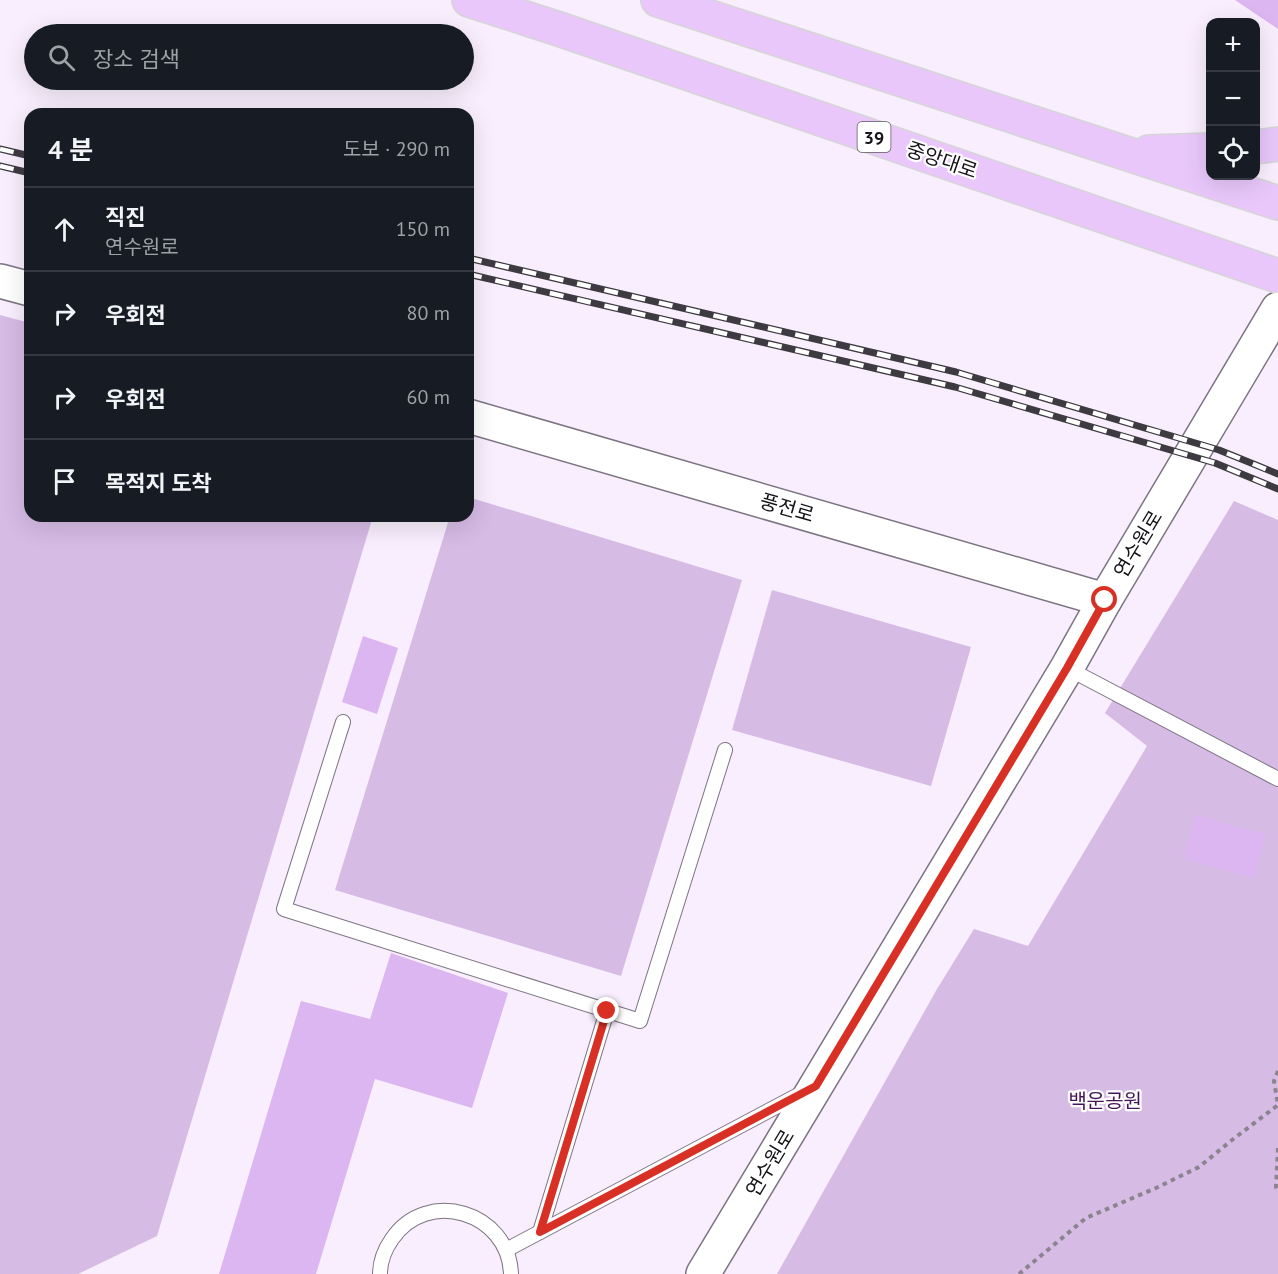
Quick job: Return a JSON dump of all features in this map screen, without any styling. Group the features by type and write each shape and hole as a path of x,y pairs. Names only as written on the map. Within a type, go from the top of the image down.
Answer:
{"main road":[{"name":"중앙대로","path":"470,0 582,36 1278,276"},
{"path":"658,0 1278,203"},
{"path":"1260,146 1278,144"},
{"path":"1126,153 1206,150"}],"street":[{"path":"0,281 24,287"},
{"name":"연수원로","path":"704,1274 1067,668 1278,309"},
{"name":"풍전로","path":"474,418 1105,600"}],"lane":[{"path":"1067,668 1278,779"},
{"path":"342,722 284,909 640,1021 725,750"},
{"path":"540,1232 607,1011"},
{"path":"506,1250 816,1086"},
{"path":"380,1274 385,1249 397,1231 414,1218 435,1211 457,1212 477,1218 494,1232 506,1250 511,1274"}],"path":[{"path":"1019,1274 1086,1218 1199,1167 1278,1105 1274,1081 1278,1071"},
{"path":"1278,1148 1276,1187 1278,1191"}],"green space":[{"path":"0,315 24,321 24,522 371,522 157,1236 78,1274 0,1274"},
{"path":"474,499 742,580 621,976 335,890 448,522 474,522"},
{"name":"백운공원","path":"1234,501 1278,520 1278,1274 777,1274 937,989 974,929 1028,946 1147,746 1105,713"},
{"path":"772,590 971,647 931,786 732,730"}],"building":[{"path":"1235,0 1278,0 1278,29"},
{"path":"363,636 398,648 377,714 342,702"},
{"path":"1195,815 1265,834 1254,878 1184,859"},
{"path":"391,953 508,993 472,1108 375,1079 316,1274 219,1274 301,1001 370,1019"}],"railway":[{"path":"0,149 24,155"},
{"path":"0,166 24,172"},
{"path":"474,259 956,372 1219,450 1278,474"},
{"path":"474,275 955,387 1215,463 1278,489"}],"route":[{"path":"607,1011 540,1232 816,1086 1067,668 1105,600"}]}
